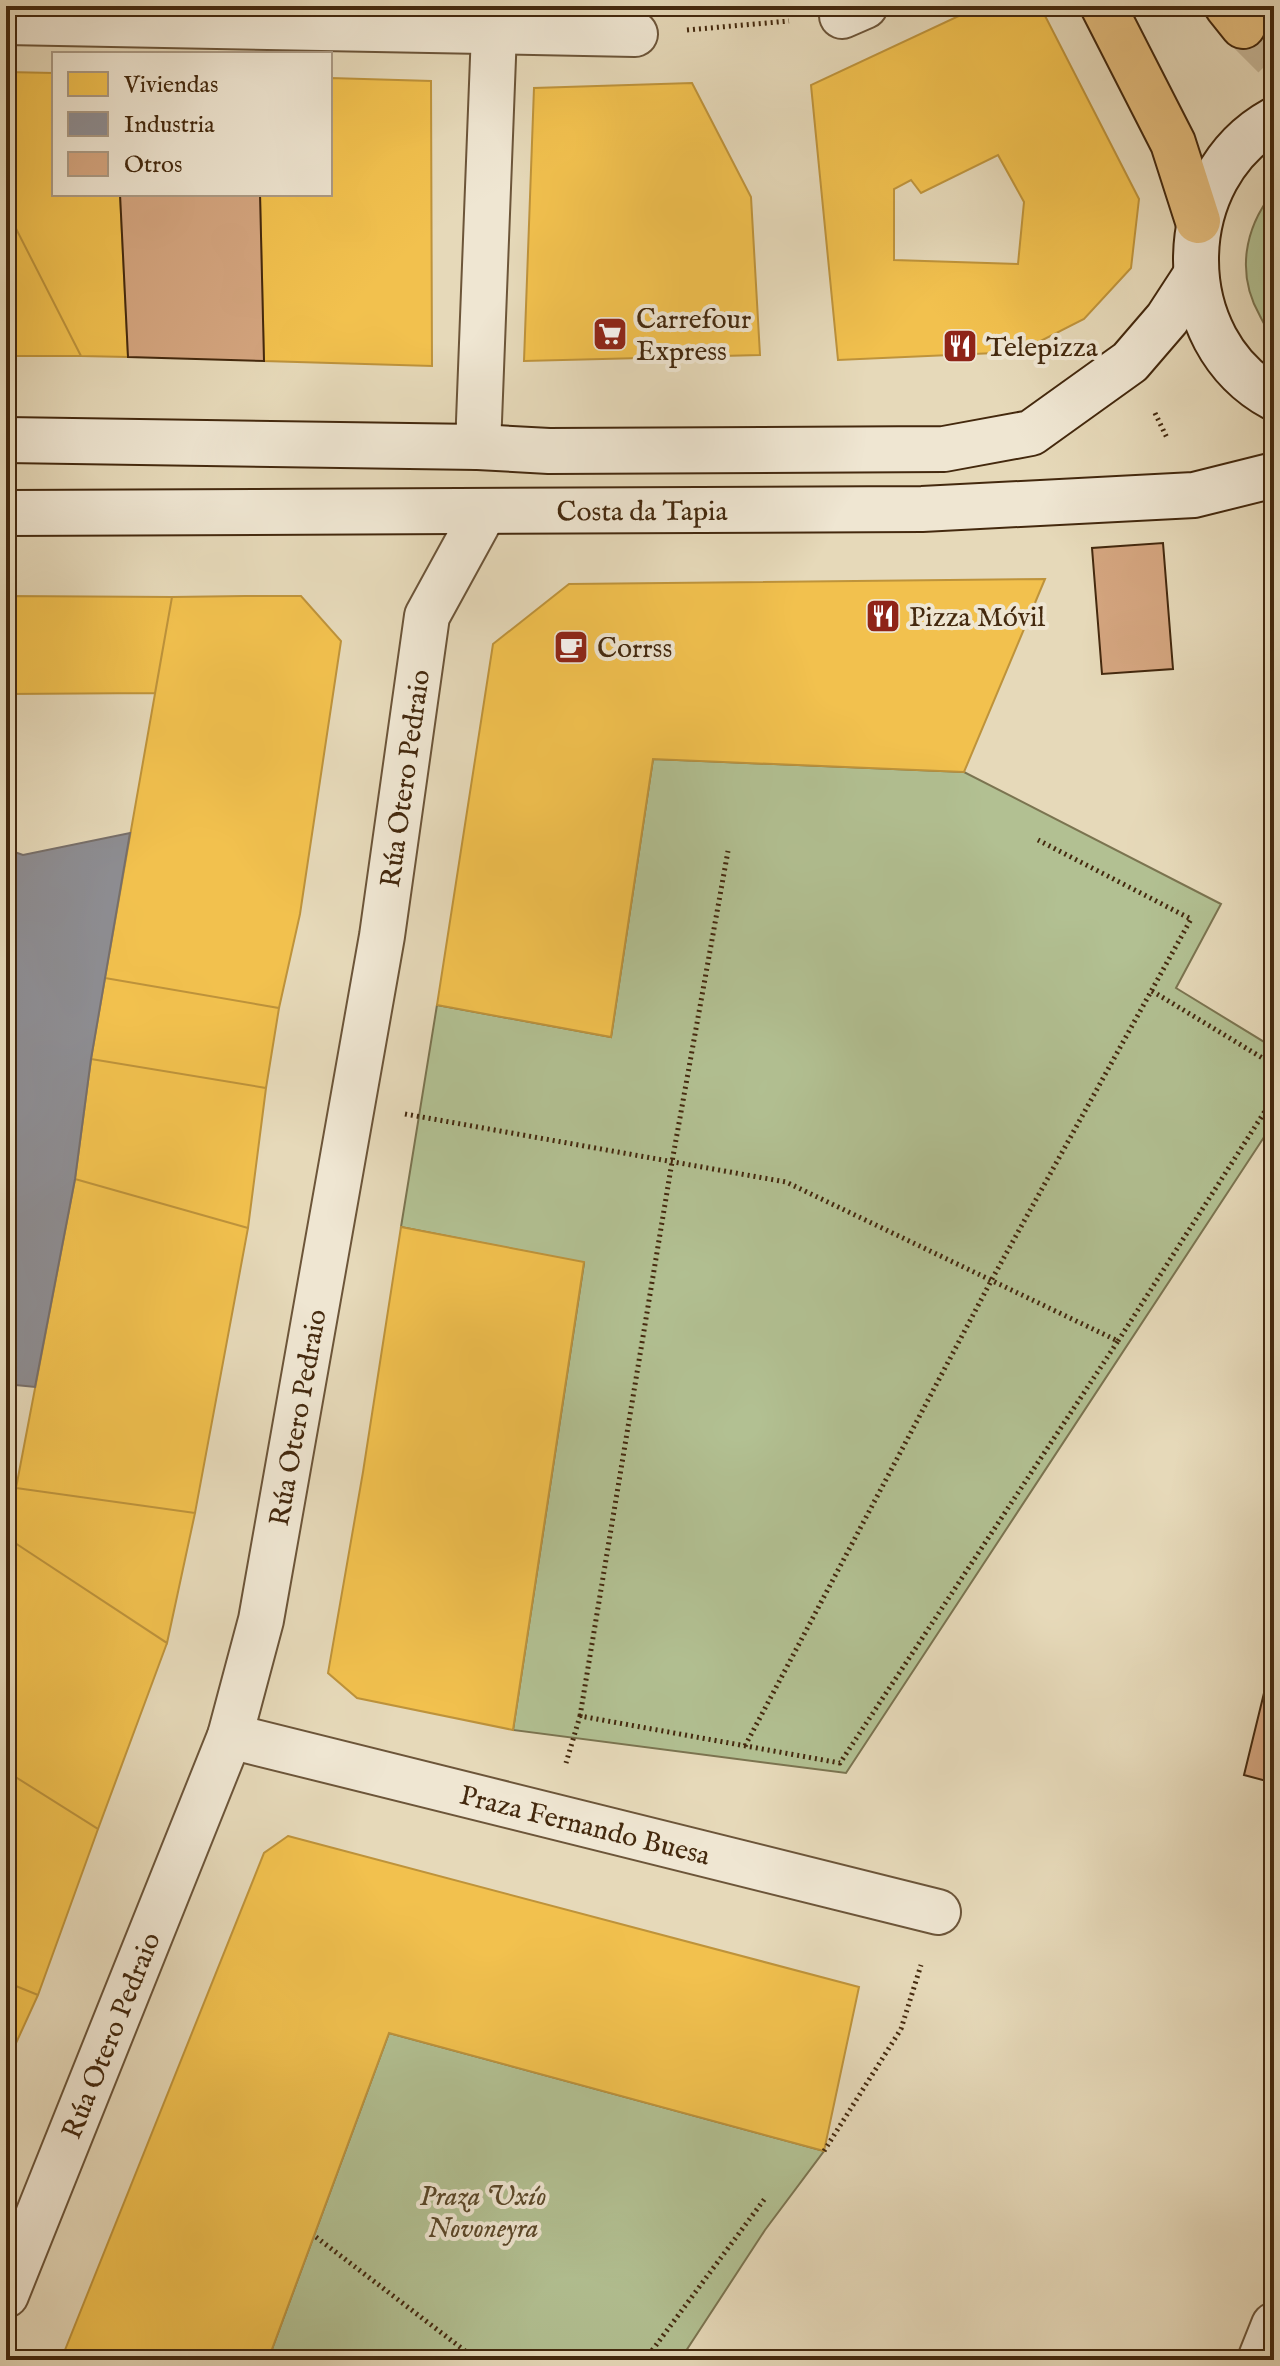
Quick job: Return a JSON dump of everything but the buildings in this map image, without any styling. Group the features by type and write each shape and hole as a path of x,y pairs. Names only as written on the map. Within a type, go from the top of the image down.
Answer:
{"highway":[{"path":"1103,6 1173,143 1198,221"}],"street":[{"path":"6,22 635,34"},
{"path":"478,447 494,32"},
{"path":"1274,120 1256,130 1220,170 1198,221 1195,276 1207,321 1230,361 1263,392 1274,398"},
{"path":"6,440 478,447 549,451 944,449 1031,433 1130,362 1167,319 1195,276"},
{"name":"Costa da Tapia","path":"6,513 922,509 1194,495 1274,475"},
{"name":"Rúa Otero Pedraio","path":"6,2295 230,1736 261,1620 353,1103 382,936 427,616 484,512"},
{"name":"Praza Fernando Buesa","path":"230,1736 938,1912"},
{"path":"1260,2360 1274,2325"}],"path":[{"path":"635,34 854,11"},
{"path":"1130,362 1194,495"},
{"path":"745,1746 991,1281 1191,919 1038,840"},
{"path":"550,1816 580,1716 672,1162 728,851"},
{"path":"1151,991 1274,1065"},
{"path":"580,1716 840,1763 1118,1341 1274,1097"},
{"path":"353,1103 786,1182 1118,1341"},
{"path":"824,2151 901,2029 938,1912"},
{"path":"645,2360 766,2197"},
{"path":"316,2237 477,2360"}],"green space":[{"path":"1274,191 1274,337 1252,300 1246,268 1250,236"},
{"path":"653,759 964,772 1221,904 1176,988 1274,1048 1274,1122 846,1773 513,1730 584,1263 401,1227 437,1005 611,1037"},
{"name":"Praza Uxío Novoneyra","path":"389,2033 824,2151 765,2230 680,2360 268,2360"}],"tunnel":[{"path":"1243,26 1274,57"}],"place":[{"name":"Carrefour Express","path":"610,334"},
{"name":"Telepizza","path":"960,346"},
{"name":"Pizza Móvil","path":"883,616"},
{"name":"Corrss","path":"571,647"}]}
